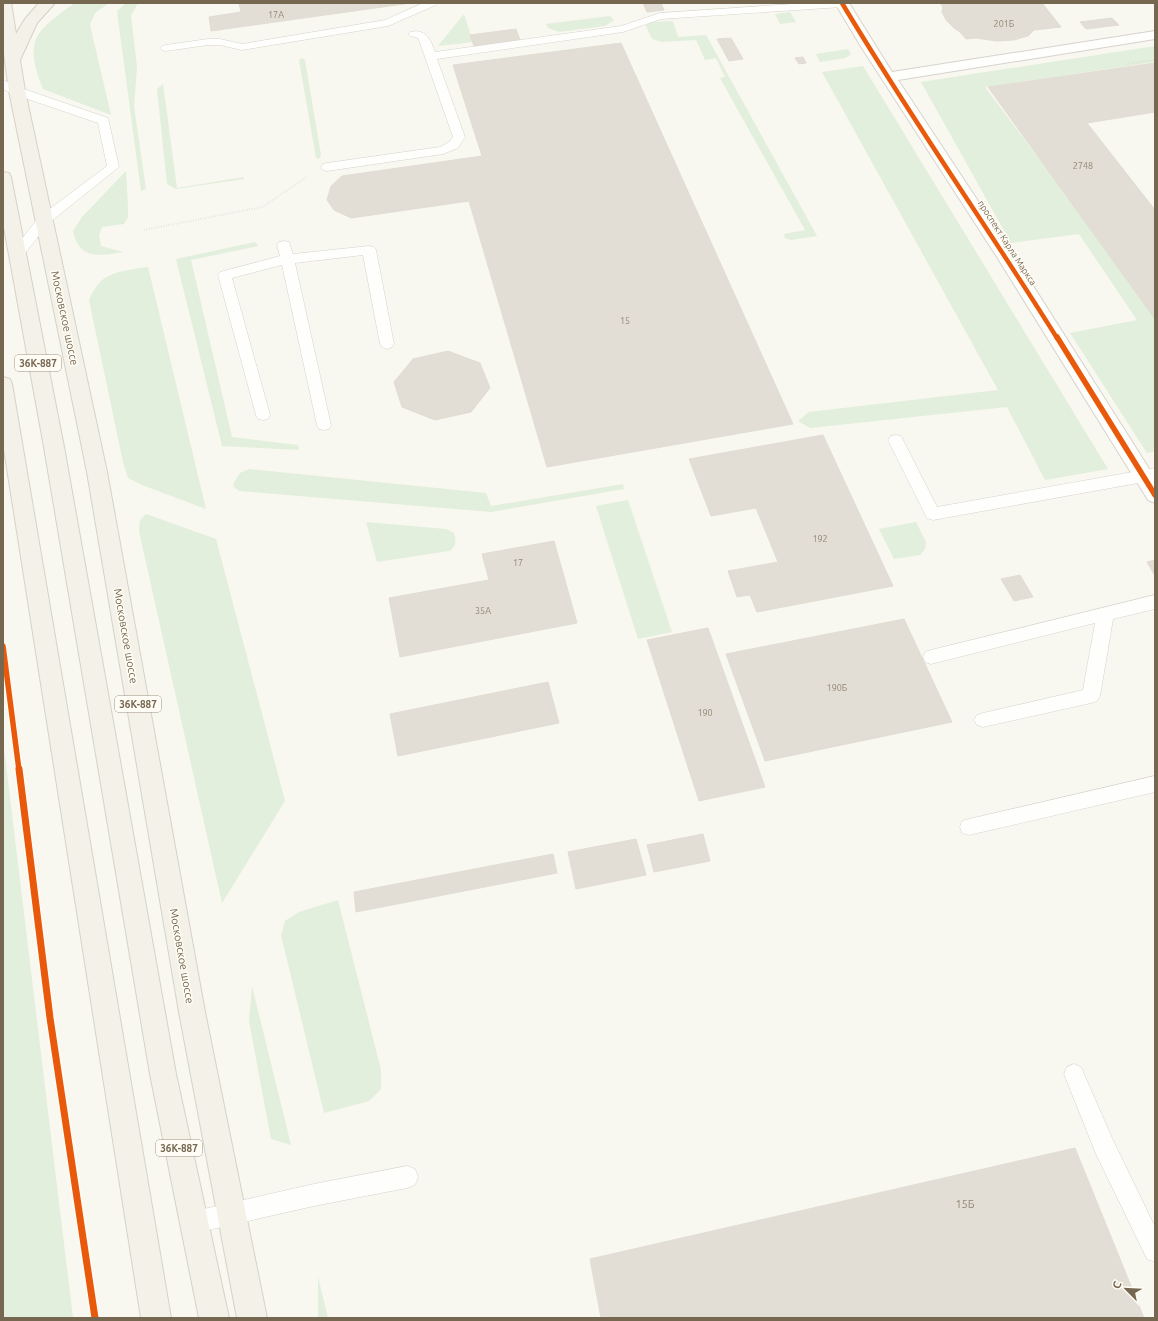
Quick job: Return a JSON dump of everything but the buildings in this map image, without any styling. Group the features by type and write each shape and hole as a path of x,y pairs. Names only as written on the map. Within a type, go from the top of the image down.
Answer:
{"main road":[{"name":"Московское шоссе","path":"4,3 13,61 10,88 44,220 97,472 192,1012 252,1318"},
{"path":"13,61 26,27 36,14 48,3"},
{"name":"36К-887","path":"3,177 57,463 163,1074 196,1222 214,1318"},
{"path":"3,384 156,1318"}],"street":[{"name":"проспект Карла Маркса","path":"842,3 867,45 1149,475 1155,495"},
{"path":"888,77 959,68 1155,35"}],"lane":[{"path":"166,48 208,42 220,42 242,47 388,23 432,3"},
{"path":"430,56 624,29 660,16 842,3"},
{"path":"327,167 443,150 454,145 459,138 425,40 422,36 414,34"},
{"path":"10,88 104,121 113,167 44,220 17,254"},
{"path":"284,245 324,425"},
{"path":"263,415 225,275 287,259 369,250 387,344"},
{"path":"896,440 933,514 1149,475"},
{"path":"932,657 1155,602"},
{"path":"983,720 1091,696 1105,615"},
{"path":"969,827 1155,784"},
{"path":"1074,1074 1104,1146 1155,1252"},
{"path":"196,1222 314,1195 407,1177"}],"path":[{"path":"144,230 262,207 307,176"},
{"path":"3,646 50,1018 95,1318"}],"green space":[{"path":"75,3 109,3 95,13 90,25 111,115 43,89 38,77 34,56 37,37 49,23"},
{"path":"126,3 138,3 131,15 137,67 134,106 146,189 141,191 117,11"},
{"path":"790,12 796,22 780,24 775,14"},
{"path":"464,14 473,42 438,46"},
{"path":"610,16 614,20 605,26 559,32 548,28 546,24"},
{"path":"673,21 678,37 706,35 817,236 791,240 785,238 784,234 805,230 720,78 725,77 716,58 705,60 696,40 662,42 652,39 646,26 649,22"},
{"path":"1155,46 1155,62 985,87 1155,313 1155,451 1147,453 1070,333 1137,320 1079,234 1011,243 921,82"},
{"path":"848,49 851,54 846,58 820,62 816,54"},
{"path":"302,58 305,60 321,155 319,159 316,158 299,60"},
{"path":"863,66 1108,469 1045,480 1007,407 810,428 798,421 809,412 998,390 822,72"},
{"path":"163,84 177,188 244,177 244,179 176,189 167,184 157,89"},
{"path":"126,171 128,217 124,224 102,227 99,235 101,246 123,252 99,255 85,251 80,247 73,231 82,217"},
{"path":"255,242 258,246 191,260 232,437 298,445 299,450 222,446 176,259"},
{"path":"148,267 206,509 142,485 128,478 123,462 89,300 99,283 112,274"},
{"path":"249,469 486,493 491,506 623,484 624,489 491,512 239,491 233,484 240,473"},
{"path":"628,500 672,632 638,639 596,506"},
{"path":"146,514 216,539 285,801 222,903 139,531 140,520"},
{"path":"366,522 446,529 454,533 455,543 449,551 377,562"},
{"path":"916,522 926,542 925,549 920,555 894,559 879,529"},
{"path":"3,740 73,1318 3,1318"},
{"path":"338,900 381,1070 381,1089 369,1101 324,1113 281,935 285,921 299,912"},
{"path":"252,986 291,1145 271,1139 249,1021"},
{"path":"318,1277 328,1318 318,1318"}],"cycle path":[{"path":"842,3 867,45 1005,255 1155,495"},
{"path":"3,646 50,1018 95,1318"}]}
